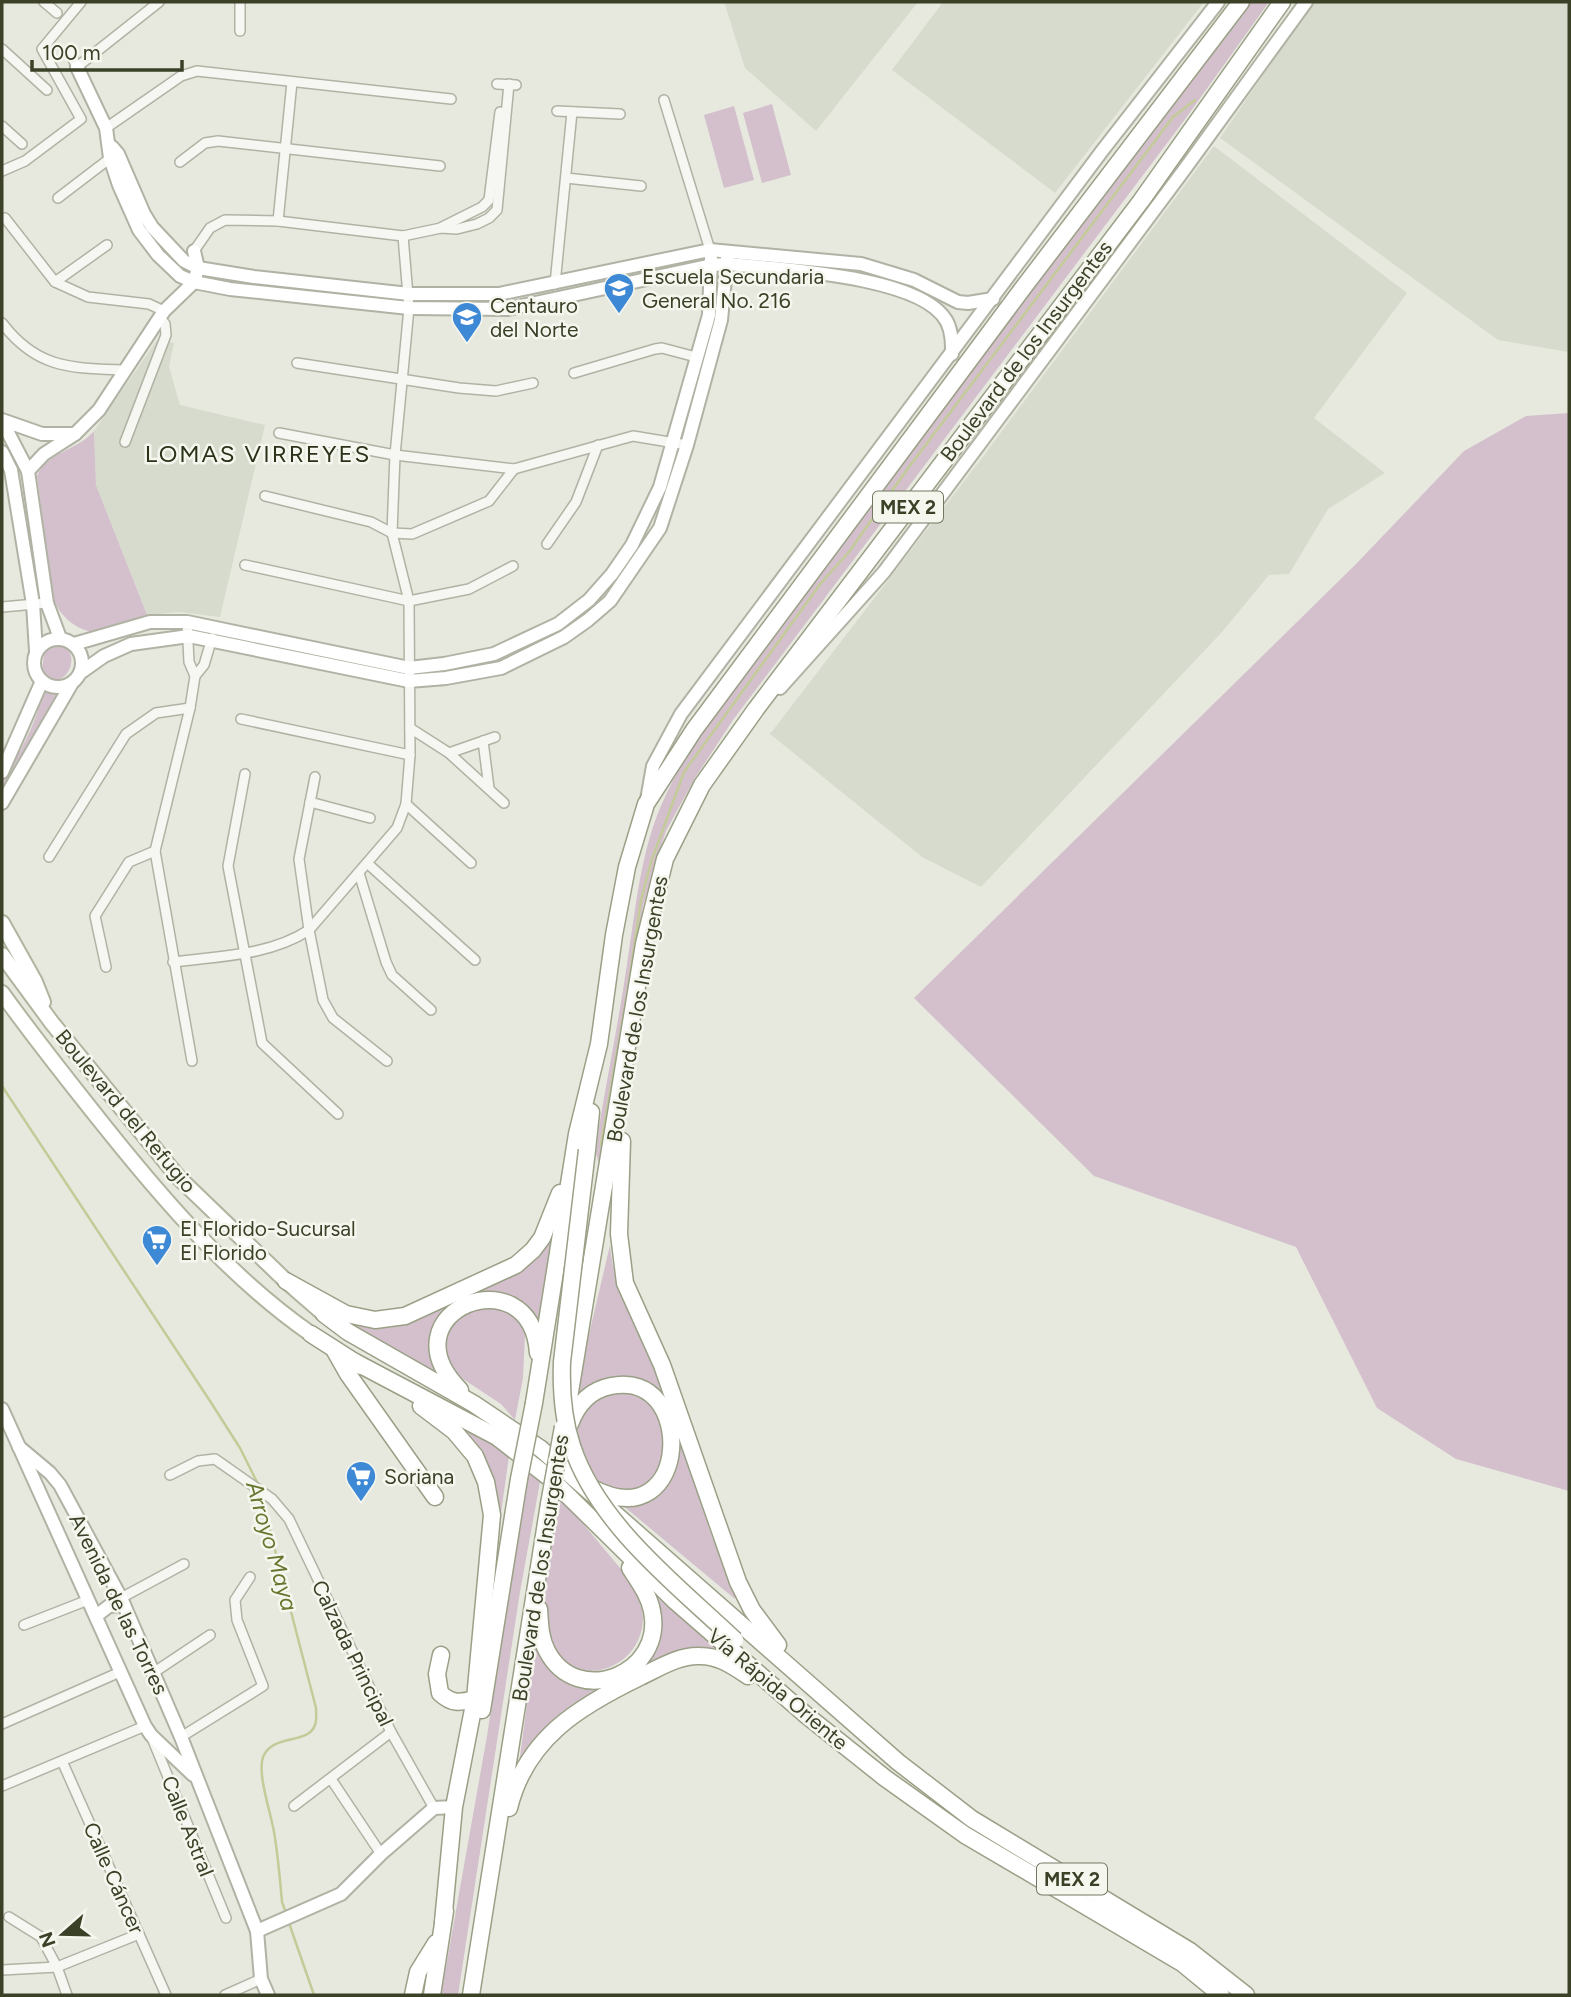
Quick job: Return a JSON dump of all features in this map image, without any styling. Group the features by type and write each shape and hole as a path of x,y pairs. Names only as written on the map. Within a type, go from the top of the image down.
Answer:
{"highway":[{"name":"Boulevard de los Insurgentes","path":"432,1995 534,1403 577,1134 599,1044 627,867 646,804 694,730 1015,299 1241,2"},
{"name":"Boulevard de los Insurgentes","path":"471,1995 559,1449 570,1414 644,944 665,859 702,785 756,709 1141,201 1282,2"},
{"path":"599,1044 562,1362 562,1395 571,1444 587,1482 616,1523 655,1564 885,1778"},
{"path":"627,1055 619,1185 619,1234 625,1283 662,1364 731,1567 744,1597 765,1630 824,1696"},
{"path":"286,1281 346,1314 386,1320 414,1313 507,1270 533,1250 542,1238 560,1194 577,1134"},
{"path":"474,1404 447,1377 440,1365 437,1351 439,1337 448,1317 473,1301 502,1301 525,1317 537,1343 537,1379"},
{"path":"324,1314 348,1332 514,1430 566,1471 824,1696"},
{"path":"311,1334 444,1422 468,1447 484,1474 492,1516 475,1699 454,1807 442,1928 418,1972 414,1995"},
{"path":"334,1349 348,1374 435,1497"},
{"name":"Vía Rápida Oriente","path":"355,1362 497,1437 551,1479 659,1587 806,1715 885,1778 965,1835 1182,1963 1221,1995"},
{"path":"566,1471 606,1494 633,1496 646,1492 659,1483 669,1467 673,1451 671,1432 663,1411 654,1399 635,1387 614,1385 599,1390 570,1414"},
{"path":"537,1581 541,1635 552,1659 567,1672 586,1679 605,1680 621,1675 643,1656 650,1639 653,1619 647,1596 614,1542"},
{"path":"441,1655 437,1674 440,1693 448,1700 458,1703 475,1699"},
{"path":"482,1922 512,1795 519,1778 552,1732 585,1705 677,1660 703,1656 729,1663 806,1715"},
{"name":"MEX 2","path":"824,1696 898,1762 972,1819 1190,1951 1247,1995"}],"main road":[{"path":"2,923 35,982 52,1023"},
{"name":"Boulevard del Refugio","path":"2,955 52,1023 178,1177 324,1314"},
{"name":"Boulevard del Refugio","path":"2,993 44,1051 165,1202 248,1284 287,1318 311,1334"}],"street":[{"path":"44,2 57,13"},
{"path":"2,171 25,161 81,119 42,50 81,2"},
{"path":"77,67 159,2"},
{"path":"240,2 240,31"},
{"path":"646,804 653,766 681,714 1101,151 1218,2"},
{"path":"756,709 767,701 820,645 884,572 1306,2"},
{"path":"2,49 47,90"},
{"path":"69,51 106,128 119,185 143,236 180,276 194,282 230,289 409,308 508,309 712,265 727,258 789,257 878,267 914,280 958,302 993,299"},
{"path":"106,128 181,76 197,71 451,99"},
{"path":"278,220 292,82"},
{"path":"177,298 184,261 210,228 225,220 278,220 403,236 441,228 482,207 489,200 507,84 497,210 477,224 457,229 441,228"},
{"path":"36,651 46,640 60,638 75,644 150,622 187,622 409,668 494,654 558,624 589,600 612,574 632,545 660,487 709,315 712,265 710,250 664,100"},
{"path":"557,111 620,114"},
{"path":"555,284 572,112"},
{"path":"2,126 22,144"},
{"path":"180,162 205,143 218,141 440,166"},
{"path":"113,152 144,214 162,240 184,261 198,268 409,294 499,294 710,250 727,258 789,271 877,283 908,293 937,310 947,321 952,336 952,354"},
{"path":"58,198 113,152"},
{"path":"566,178 641,187"},
{"path":"5,218 55,282 88,297 149,304 162,314 166,335 125,442"},
{"path":"173,962 244,954 274,947 309,930 397,828 406,804 410,755 409,601 392,533 395,456 409,308 403,236"},
{"path":"55,282 107,245"},
{"path":"28,471 44,454 75,434 99,410 162,314 194,282 198,268 194,251"},
{"path":"789,257 789,271"},
{"path":"2,452 11,470 33,604 36,651 34,667 42,681 53,687 66,686 104,656 131,644 189,636 409,681 446,678 500,668 564,637 610,601 660,528 687,445 721,320 727,258"},
{"path":"2,323 11,336 44,360 67,368 124,370"},
{"path":"574,373 662,348 696,357"},
{"path":"297,363 459,388 496,391 533,383"},
{"path":"2,421 42,434 75,434"},
{"path":"2,421 28,471 47,603 60,638"},
{"path":"279,433 395,456 514,469 633,436 687,445"},
{"path":"547,544 576,502 598,444"},
{"path":"265,496 370,522 392,533 412,534 489,501 514,469"},
{"path":"245,565 409,601 468,589 513,566"},
{"path":"2,607 47,603"},
{"path":"187,622 189,662 195,676"},
{"path":"192,1061 155,851 190,708 195,676 204,665 215,626"},
{"path":"2,803 76,678 82,657 75,644"},
{"path":"2,772 42,681"},
{"path":"49,857 126,734 156,713 190,708"},
{"path":"241,719 410,755"},
{"path":"410,729 449,753 504,803"},
{"path":"449,753 495,737"},
{"path":"482,741 489,788"},
{"path":"246,774 228,866 262,1043 338,1114"},
{"path":"315,778 299,859 323,1000 333,1018 387,1061"},
{"path":"310,802 370,818"},
{"path":"406,804 471,863"},
{"path":"106,967 95,916 130,862 155,851"},
{"path":"367,863 475,960"},
{"path":"359,873 392,975 431,1010"},
{"name":"Avenida de las Torres","path":"2,1409 6,1429 19,1447 148,1731 196,1778"},
{"name":"Avenida de las Torres","path":"19,1447 60,1485 123,1601 181,1737 257,1931 261,1979 268,1995"},
{"name":"Calzada Principal","path":"170,1475 198,1461 215,1459 272,1499 289,1519 391,1732 434,1808"},
{"path":"96,1616 184,1564"},
{"path":"181,1737 263,1686 237,1620 235,1600 250,1577"},
{"path":"24,1625 88,1600"},
{"path":"153,1673 210,1635"},
{"path":"2,1724 120,1672"},
{"path":"2,1786 148,1731"},
{"name":"Calle Astral","path":"148,1731 226,1918"},
{"path":"294,1806 391,1732"},
{"name":"Calle Cáncer","path":"62,1762 166,1995"},
{"path":"331,1779 381,1854"},
{"path":"257,1931 341,1894 381,1854 434,1808 454,1807"},
{"path":"9,1917 41,1937 67,1995"},
{"path":"2,1970 57,1968 139,1934"},
{"path":"225,1995 261,1979"}],"shaded area":[{"path":"724,2 918,2 816,131 745,68"},
{"path":"943,2 1204,2 1055,193 892,70"},
{"path":"1250,2 1269,2 1183,122 733,720 695,778 666,831 643,906 600,1166 596,1154 599,1127 640,880 656,819 680,767 739,677 1177,94"},
{"path":"1313,2 1569,2 1569,352 1498,340 1220,138"},
{"path":"772,104 791,175 762,183 743,113"},
{"path":"734,106 754,180 724,188 704,115"},
{"path":"1214,146 1407,293 1314,418 1385,473 1328,509 1289,574 1269,575 1222,632 981,887 922,857 770,734 985,454"},
{"path":"157,340 174,343 169,367 180,405 265,425 220,617 179,612 147,615 96,485 94,431"},
{"path":"1569,413 1569,1491 1456,1459 1377,1408 1296,1247 1094,1176 914,998 1357,563 1464,451 1526,416"},
{"path":"94,431 96,485 147,615 91,632 68,620 53,599 37,476 55,456 80,443"},
{"path":"55,642 69,650 71,664 64,676 49,681 42,669 45,648"},
{"path":"43,691 61,695 2,789 2,783 31,728"},
{"path":"561,1207 536,1330 495,1293 465,1296 505,1277"},
{"path":"610,1245 619,1287 651,1359 670,1413 633,1382 624,1380 616,1380 573,1403"},
{"path":"456,1300 437,1320 430,1340 434,1360 447,1384 433,1371 399,1351 382,1347 340,1319 373,1328 400,1326"},
{"path":"472,1307 502,1308 519,1321 525,1334 523,1378 515,1420 501,1404 457,1375 447,1358 446,1332 456,1318"},
{"path":"606,1391 636,1393 648,1401 665,1427 666,1461 648,1485 620,1492 593,1480 574,1432 585,1406"},
{"path":"445,1411 509,1456 491,1585 496,1506 489,1469 468,1434"},
{"path":"677,1431 712,1537 736,1593 735,1599 621,1504 637,1503 650,1498 661,1492 668,1483 677,1460"},
{"path":"527,1468 540,1482 520,1592 458,1995 441,1995 487,1736"},
{"path":"560,1496 635,1586 643,1612 641,1633 631,1651 617,1664 599,1670 580,1670 563,1662 549,1646 545,1635 542,1603"},
{"path":"651,1592 722,1653 704,1647 688,1649 604,1686 556,1717 519,1764 535,1643 541,1654 585,1682 647,1654"}],"waterway":[{"path":"601,1145 641,900 651,862 684,772 821,583 849,552 903,475 1173,117 1195,100"},
{"name":"Arroyo Maya","path":"2,1086 210,1401 240,1448 259,1486"},
{"name":"Arroyo Maya","path":"261,1496 316,1708 316,1723 311,1731 274,1745 263,1757 263,1783 286,1913"},
{"name":"Arroyo Maya","path":"289,1923 314,1995"}],"place":[{"name":"Escuela Secundaria General No. 216","path":"619,315"},
{"name":"Centauro del Norte","path":"467,344"},
{"name":"El Florido-Sucursal El Florido","path":"157,1267"},
{"name":"Soriana","path":"361,1503"}],"district":[{"name":"LOMAS VIRREYES","path":"258,453"}]}
